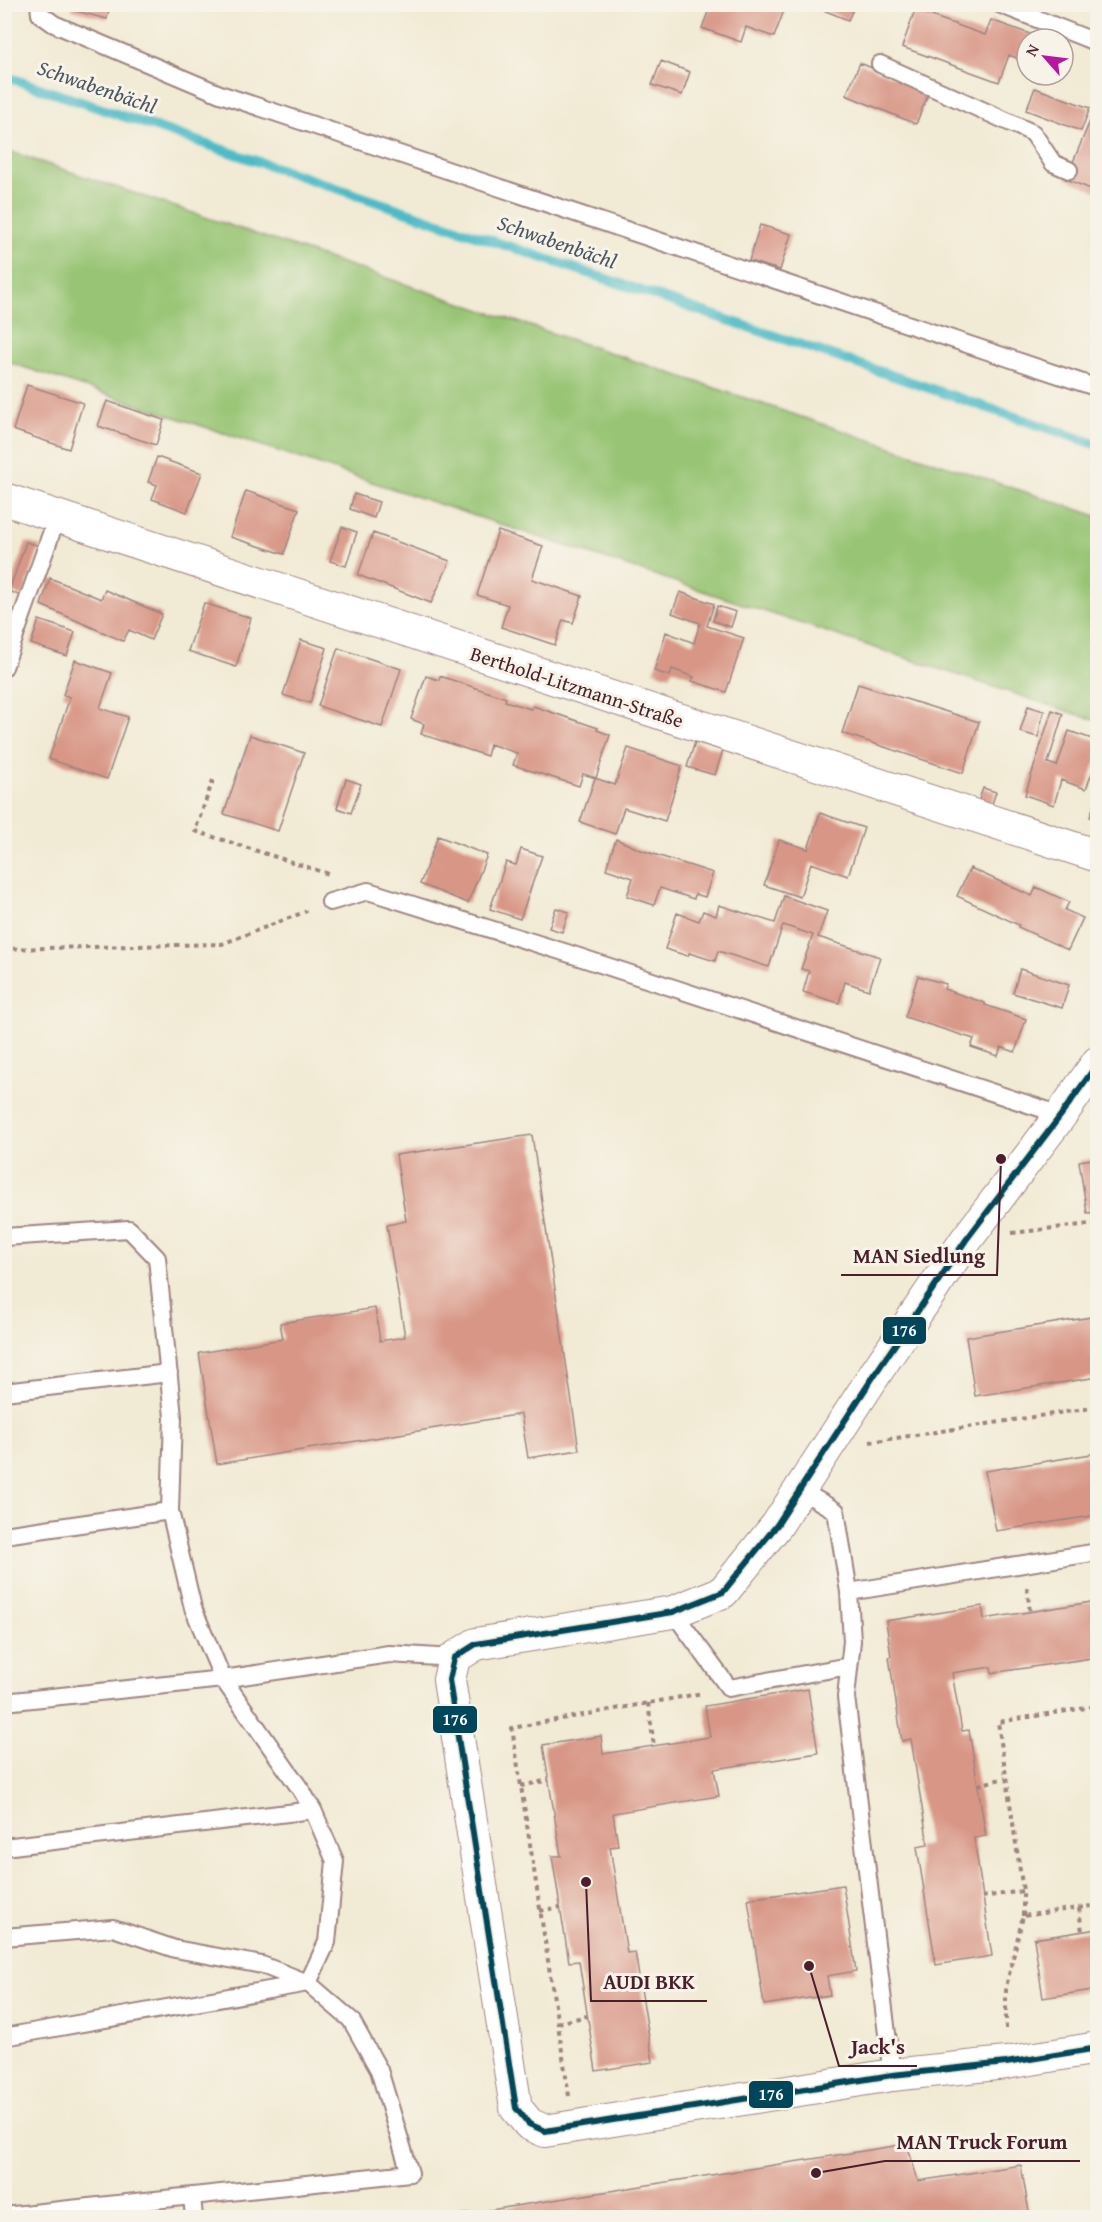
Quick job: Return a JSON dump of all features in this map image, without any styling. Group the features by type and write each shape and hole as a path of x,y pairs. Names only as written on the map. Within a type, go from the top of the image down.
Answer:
{"street":[{"name":"Berthold-Litzmann-Straße","path":"4,500 1098,856"},
{"path":"1098,1062 1061,1115 966,1240 826,1448 777,1526 723,1592 673,1612 476,1644 454,1658 449,1680 516,2108 529,2124 545,2131 892,2074 1006,2063 1098,2048"}],"lane":[{"path":"39,4 40,14 54,24 220,94 1098,388"},
{"path":"999,4 1098,43"},
{"path":"880,64 1033,133 1053,163 1069,170"},
{"path":"4,667 57,517"},
{"path":"330,902 368,891 567,953 1061,1115"},
{"path":"4,1237 129,1229 157,1258 173,1417 170,1510 193,1608 223,1679 313,1809 335,1861 327,1942 308,1983"},
{"path":"4,1392 169,1373"},
{"path":"800,1490 836,1511 849,1592 852,1641 846,1697 892,2074"},
{"path":"4,1535 170,1510"},
{"path":"849,1592 1098,1552"},
{"path":"673,1612 729,1688 849,1666"},
{"path":"4,1702 223,1679 389,1654 454,1658"},
{"path":"4,1847 313,1809"},
{"path":"4,1937 113,1928 175,1949 262,1965 308,1983 351,2020 379,2070 410,2173 192,2196 78,2213 4,2216"},
{"path":"4,2037 308,1983"},
{"path":"192,2196 194,2217"}],"path":[{"path":"213,780 195,831 331,874 368,891"},
{"path":"4,949 222,944 330,902"},
{"path":"966,1240 1098,1223"},
{"path":"826,1448 1098,1407"},
{"path":"573,2126 512,1728 729,1688"},
{"path":"648,1703 654,1746"},
{"path":"1006,2063 1006,1987 1023,1916 1023,1891 998,1722 1098,1706"},
{"path":"978,1785 1005,1778"},
{"path":"521,1786 549,1780"},
{"path":"982,1897 1023,1891"},
{"path":"1023,1916 1098,1905"},
{"path":"540,1911 560,1907"},
{"path":"1079,1908 1082,1932"},
{"path":"558,2023 587,2016"}],"green space":[{"path":"5,150 1097,516 1097,721 5,361"}],"building":[{"path":"73,4 110,4 107,19 72,10"},
{"path":"711,4 724,9 726,4 786,5 774,37 746,27 741,42 702,28"},
{"path":"811,5 855,5 848,20"},
{"path":"915,10 985,35 991,20 1015,29 1015,57 1009,55 999,82 902,47"},
{"path":"661,61 690,72 682,95 652,85"},
{"path":"860,63 929,92 916,124 846,95"},
{"path":"1035,88 1090,108 1081,131 1026,110"},
{"path":"1090,121 1098,124 1098,192 1066,179"},
{"path":"760,225 791,234 780,270 749,261"},
{"path":"4,370 10,372 5,389 4,389"},
{"path":"27,385 83,403 69,449 13,430"},
{"path":"107,401 164,420 156,445 98,426"},
{"path":"157,457 202,473 187,512 152,499 157,485 148,482"},
{"path":"246,491 299,509 284,554 230,537"},
{"path":"354,494 379,502 374,518 350,509"},
{"path":"342,527 357,532 346,566 330,561"},
{"path":"498,531 543,546 532,579 582,596 573,623 563,620 555,645 501,627 508,605 477,595"},
{"path":"373,533 450,561 431,603 358,575"},
{"path":"26,542 40,546 23,597 9,591"},
{"path":"50,578 101,599 105,590 162,614 151,640 129,630 123,641 41,605"},
{"path":"680,592 714,604 707,626 744,638 726,692 692,681 694,677 672,669 670,676 654,671 666,632 694,643 700,623 672,613"},
{"path":"204,603 251,618 236,667 188,651"},
{"path":"717,606 736,612 731,627 713,621"},
{"path":"39,620 75,632 67,656 31,644"},
{"path":"301,640 327,648 310,703 283,695"},
{"path":"338,648 401,669 382,727 318,706"},
{"path":"75,660 112,673 100,708 128,717 107,779 49,759 70,697 63,695"},
{"path":"426,676 439,680 440,676 506,698 505,701 531,709 533,706 598,728 597,730 610,735 596,778 583,774 579,786 513,765 517,753 490,744 487,756 421,734 424,724 411,719"},
{"path":"858,684 979,722 963,773 842,733"},
{"path":"1028,706 1044,711 1038,737 1020,732"},
{"path":"1052,710 1063,714 1048,763 1057,766 1069,731 1098,741 1098,756 1086,789 1061,780 1054,805 1025,795"},
{"path":"250,735 304,753 278,831 224,814"},
{"path":"695,742 723,750 715,775 687,767"},
{"path":"628,748 682,766 665,821 624,808 615,834 580,822 595,778 615,785"},
{"path":"346,779 361,784 351,813 337,808"},
{"path":"983,788 996,792 990,810 977,806"},
{"path":"1098,796 1098,819 1090,817"},
{"path":"820,813 864,828 848,876 811,863 800,897 764,885 779,840 808,849"},
{"path":"438,836 487,855 468,903 420,884"},
{"path":"616,839 641,850 713,873 705,897 695,894 694,899 660,888 654,905 627,896 633,878 606,869"},
{"path":"521,849 542,856 520,919 490,909 506,862 516,865"},
{"path":"970,868 1032,896 1036,887 1069,902 1065,910 1083,918 1068,950 957,896"},
{"path":"784,896 827,911 818,937 880,957 869,990 845,982 839,1003 803,992 809,971 801,969 813,935 783,925 769,967 718,951 715,961 665,949 677,913 699,921 703,911 716,916 719,905 775,923"},
{"path":"556,908 569,912 562,932 549,928"},
{"path":"1020,969 1069,985 1062,1008 1013,993"},
{"path":"918,976 946,984 944,989 1026,1019 1015,1052 1001,1047 998,1056 971,1047 974,1039 905,1017"},
{"path":"532,1135 579,1450 528,1458 521,1414 217,1464 199,1353 283,1339 280,1323 375,1308 380,1341 405,1337 387,1225 406,1221 396,1155"},
{"path":"1098,1158 1098,1212 1087,1213 1079,1161"},
{"path":"1098,1316 1098,1377 975,1396 966,1337"},
{"path":"1098,1453 1098,1515 996,1531 985,1471"},
{"path":"1098,1601 1098,1657 992,1673 991,1667 952,1673 962,1731 969,1730 986,1836 974,1838 992,1956 936,1965 917,1847 928,1845 911,1739 902,1741 886,1621 982,1606 984,1619"},
{"path":"808,1689 818,1753 714,1769 719,1796 613,1813 618,1846 610,1847 627,1953 635,1952 653,2062 596,2071 579,1961 569,1962 552,1856 561,1856 543,1745 601,1736 603,1754 710,1737 705,1706"},
{"path":"843,1885 856,1971 827,1976 830,1995 764,2005 748,1899"},
{"path":"1098,1929 1098,1989 1043,1998 1034,1939"},
{"path":"907,2144 918,2181 1021,2165 1030,2218 439,2218"}],"waterway":[{"name":"Schwabenbächl","path":"4,76 1098,445"}],"transit line":[{"name":"176","path":"1098,1063 966,1240 777,1525 723,1592 673,1612 476,1644 454,1658 449,1680 516,2108 529,2124 545,2131 892,2075 1006,2063 1098,2048"}],"place":[{"name":"MAN Siedlung","path":"1001,1159"},
{"name":"AUDI BKK","path":"586,1882"},
{"name":"Jack's","path":"809,1966"},
{"name":"MAN Truck Forum","path":"816,2173"}]}
